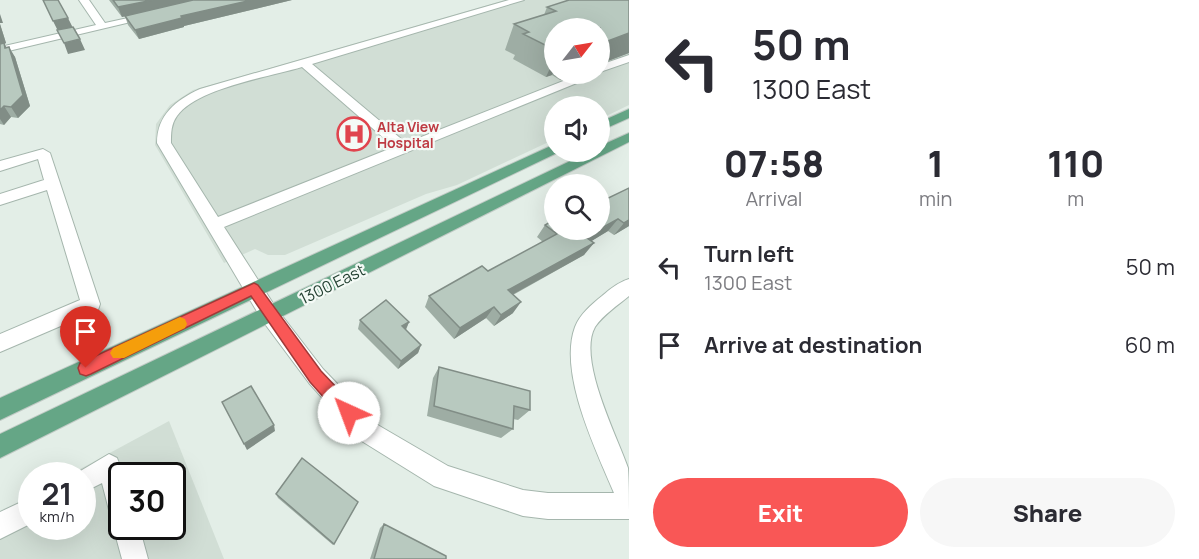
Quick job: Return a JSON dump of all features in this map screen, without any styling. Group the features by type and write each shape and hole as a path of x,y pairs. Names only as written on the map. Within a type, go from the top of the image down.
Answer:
{"main road":[{"path":"610,122 629,113"},
{"name":"1300 East","path":"610,146 629,136"},
{"name":"1300 East","path":"0,409 544,153"},
{"name":"1300 East","path":"0,446 578,162"}],"street":[{"path":"84,0 102,27"},
{"path":"519,0 204,92 182,104 167,121 163,135 167,151 269,314 316,376 368,432 413,462 443,477 523,503 548,506 629,506"},
{"path":"0,51 166,12"},
{"path":"610,65 629,58"},
{"path":"303,62 404,148"},
{"path":"213,225 565,84"},
{"path":"0,166 42,153 91,304 0,343"},
{"path":"0,200 52,183"},
{"path":"629,286 612,297 584,327 581,359 591,403 629,499"},
{"path":"0,526 18,516"},
{"path":"130,540 135,559"}],"shaded area":[{"name":"Alta View Hospital","path":"505,0 629,0 629,105 610,114 610,96 544,96 544,144 457,185 426,194 285,255 268,255 255,249 224,263 155,145 156,124 170,105 193,90"},
{"path":"169,421 185,462 108,462 108,540 186,540 186,464 224,559 0,559 0,513 18,503 18,540 96,540 96,462 93,462"}],"building":[{"path":"43,0 58,0 68,18 53,21"},
{"path":"113,0 153,0 118,7"},
{"path":"193,0 252,0 181,16 182,18 135,30 125,16"},
{"path":"569,0 629,0 629,33 610,40 610,18 544,18 544,44 523,34 529,32 514,24 556,11 547,7"},
{"path":"73,27 80,39 64,43 57,30"},
{"path":"4,43 5,48 9,47 23,95 11,107 4,106 0,110 0,44"},
{"path":"629,188 629,220 624,223 618,219 610,223 610,197"},
{"path":"546,240 590,240 594,243 508,290 521,302 501,315 494,307 460,328 429,296 482,266 488,271"},
{"path":"386,300 409,322 402,326 421,345 401,361 360,320"},
{"path":"439,367 530,391 530,410 514,406 513,429 434,406"},
{"path":"251,386 274,425 244,444 222,402"},
{"path":"302,458 358,502 334,544 276,494"},
{"path":"384,524 446,556 446,559 374,559"}],"slow traffic":[{"path":"118,353 180,324"}],"place":[{"name":"Alta View Hospital","path":"354,134"}],"route":[{"path":"86,368 254,289 269,314 316,376 349,413"}]}
